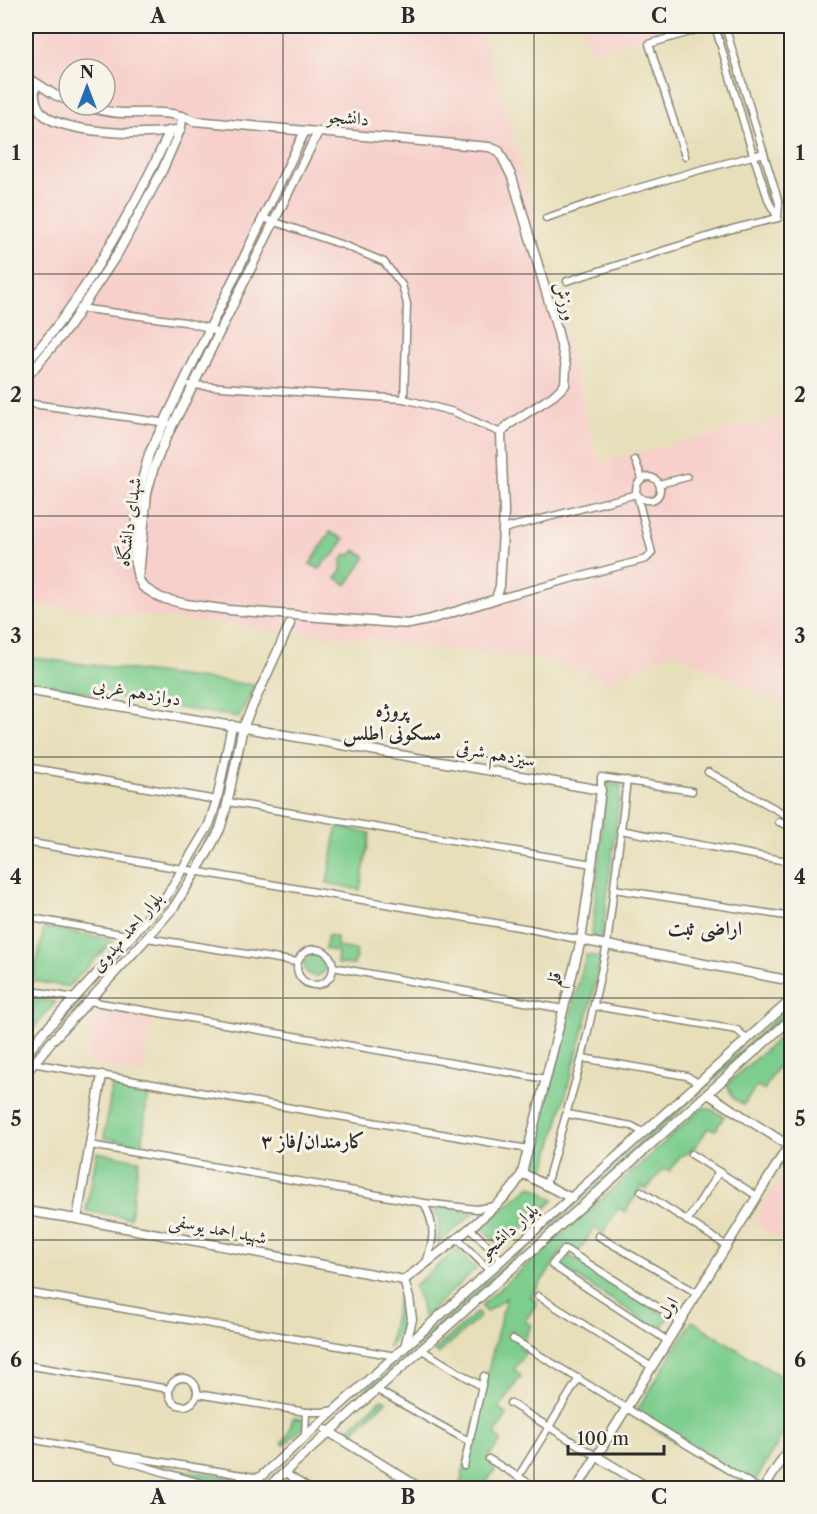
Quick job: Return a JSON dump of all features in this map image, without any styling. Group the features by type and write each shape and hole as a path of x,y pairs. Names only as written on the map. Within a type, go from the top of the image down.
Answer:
{"street":[{"path":"488,28 496,26"},
{"path":"685,156 649,44 710,26"},
{"path":"715,26 753,156 769,202 778,218"},
{"path":"724,26 764,153 778,203 778,218"},
{"path":"26,75 57,95"},
{"path":"35,82 34,94 42,114 73,127 117,133 149,133 171,131 194,121"},
{"name":"دانشجو","path":"117,112 164,112 194,121 489,147 499,151"},
{"path":"76,306 118,253 150,195 181,128 182,116"},
{"path":"26,378 31,362 68,328 76,306 152,170 171,131"},
{"name":"شهدای دانشگاه","path":"305,131 183,384 147,493 138,578 143,587 161,598 186,604 229,610 409,624 496,598"},
{"name":"شهدای دانشگاه","path":"169,424 193,385 318,132"},
{"name":"ورزش","path":"499,151 512,177 566,366 565,385 553,396 508,424 501,434"},
{"path":"546,218 633,190 764,153"},
{"path":"263,218 346,246 384,262 402,285 407,304 404,399"},
{"path":"567,281 778,218"},
{"path":"76,306 185,322 209,328 219,334"},
{"path":"183,384 404,399 454,412 501,434 504,512 500,586 496,598"},
{"path":"26,403 169,424"},
{"path":"636,460 642,478"},
{"path":"496,598 646,559 652,553 637,494 636,485 642,478 652,477 659,484 658,495 653,500 642,499 637,494"},
{"path":"659,484 687,477"},
{"path":"503,529 637,494"},
{"name":"بلوار احمد مهدوی","path":"26,1073 29,1063 51,1042 174,907 208,852 220,829 228,802 243,727 290,624"},
{"name":"دوازدهم غربی","path":"26,690 243,727"},
{"name":"بلوار احمد مهدوی","path":"26,1055 42,1034 164,900 209,825 217,800 232,725"},
{"name":"سیزدهم شرقی","path":"243,727 601,790"},
{"path":"26,767 217,800"},
{"path":"708,772 792,818"},
{"path":"601,790 602,777 692,791"},
{"path":"546,1185 582,1058 607,945 627,780"},
{"name":"قلم","path":"522,1173 581,940 601,790"},
{"path":"228,802 592,864"},
{"path":"779,822 792,827"},
{"path":"620,830 792,862"},
{"path":"26,842 519,927 792,981"},
{"path":"614,889 792,918"},
{"path":"26,917 133,936"},
{"path":"147,938 297,962"},
{"path":"320,949 331,958 333,967 327,980 319,984 310,984 299,975 297,962 306,951 320,949"},
{"path":"333,967 563,1009"},
{"path":"26,990 75,998"},
{"name":"بلوار دانشجو","path":"248,1488 792,999"},
{"path":"89,1001 546,1079"},
{"path":"594,1006 737,1030 747,1039"},
{"name":"بلوار دانشجو","path":"267,1488 792,1018"},
{"path":"582,1058 687,1076 698,1083"},
{"path":"29,1063 528,1149"},
{"path":"77,1219 102,1075"},
{"path":"708,1094 790,1146"},
{"path":"567,1114 633,1126 644,1133"},
{"path":"90,1145 424,1203 477,1209 495,1206"},
{"name":"اول","path":"577,1488 790,1146"},
{"path":"691,1154 757,1196"},
{"path":"687,1221 719,1172"},
{"path":"405,1348 412,1319 404,1280 458,1239 495,1206 515,1187 522,1173 571,1198"},
{"path":"641,1191 727,1246"},
{"path":"424,1203 431,1217 433,1228 432,1245 425,1264"},
{"name":"شهید احمد یوسفی","path":"26,1211 404,1280"},
{"path":"470,1228 502,1260"},
{"path":"598,1236 697,1293"},
{"path":"458,1239 490,1271"},
{"path":"668,1341 552,1265 565,1249 680,1321"},
{"path":"26,1292 396,1356"},
{"path":"538,1296 652,1367"},
{"path":"513,1339 758,1488"},
{"path":"422,1350 481,1386"},
{"path":"26,1365 170,1389"},
{"path":"464,1466 484,1376"},
{"path":"186,1378 195,1383 197,1394 191,1403 181,1405 172,1400 170,1389 175,1380 186,1378"},
{"path":"519,1477 579,1378"},
{"path":"377,1390 470,1442"},
{"path":"197,1394 306,1412 336,1410"},
{"path":"510,1403 649,1488"},
{"path":"305,1437 306,1412"},
{"path":"319,1425 420,1488"},
{"path":"26,1438 260,1478"},
{"path":"764,1488 789,1454 792,1444"},
{"path":"98,1452 217,1488"},
{"path":"489,1459 537,1488"},
{"path":"153,1470 151,1464 156,1460"},
{"path":"285,1473 309,1488"},
{"path":"233,1488 244,1475"}],"shaded area":[{"path":"26,26 480,26 505,106 599,463 791,415 791,709 673,651 607,682 577,669 543,659 26,603"},
{"path":"582,26 686,26 591,52"},
{"path":"95,1008 152,1018 143,1075 88,1064"},
{"path":"791,1163 791,1246 754,1222"}],"green space":[{"path":"330,532 344,539 335,554 319,569 310,564"},
{"path":"355,550 366,557 347,585 336,578 341,571 342,559 347,554 351,555"},
{"path":"26,657 255,685 239,717 26,681"},
{"path":"606,783 621,785 602,938 598,939 592,935"},
{"path":"337,827 370,833 360,890 327,883"},
{"path":"44,927 114,940 68,987 33,981"},
{"path":"328,935 337,937 337,947 357,950 354,965 337,964 338,952 325,949"},
{"path":"315,954 323,957 326,965 323,973 315,976 307,973 304,965 307,957"},
{"path":"586,955 600,957 592,999 545,1170 530,1166"},
{"path":"26,997 56,1002 26,1037"},
{"path":"791,1005 791,1010 332,1425 330,1422"},
{"path":"791,1027 791,1063 787,1071 777,1067 764,1090 757,1086 743,1105 733,1098 727,1084"},
{"path":"112,1085 148,1091 142,1145 104,1138"},
{"path":"703,1107 724,1116 716,1130 708,1128 689,1152 680,1156 670,1171 663,1169 647,1189 642,1186 625,1212 618,1208 603,1234 594,1228 578,1253 566,1247 563,1249 531,1297 537,1303 525,1321 531,1326 520,1348 526,1352 514,1369 521,1376 499,1409 507,1415 495,1434 501,1441 487,1459 495,1470 482,1488 459,1488 506,1298 486,1312 481,1305"},
{"path":"97,1152 139,1160 130,1218 86,1211"},
{"path":"531,1186 554,1200 501,1248 481,1227"},
{"path":"437,1206 473,1212 439,1243 437,1241 439,1221 435,1210"},
{"path":"457,1249 476,1269 424,1317 414,1286"},
{"path":"565,1253 669,1317 659,1330 558,1265"},
{"path":"398,1298 403,1311 402,1324 389,1347"},
{"path":"476,1313 480,1317 438,1354 434,1351"},
{"path":"692,1321 791,1383 791,1421 751,1488 634,1416"},
{"path":"382,1399 386,1401 350,1435 345,1432"},
{"path":"293,1418 304,1421 304,1426 284,1445 282,1442 288,1435"},
{"path":"158,1467 233,1477 227,1487"}],"district":[{"name":"پروژه مسکونی اطلس","path":"392,722"},
{"name":"اراضی ثبت","path":"705,928"},
{"name":"کارمندان/فاز ۳","path":"313,1141"}]}
